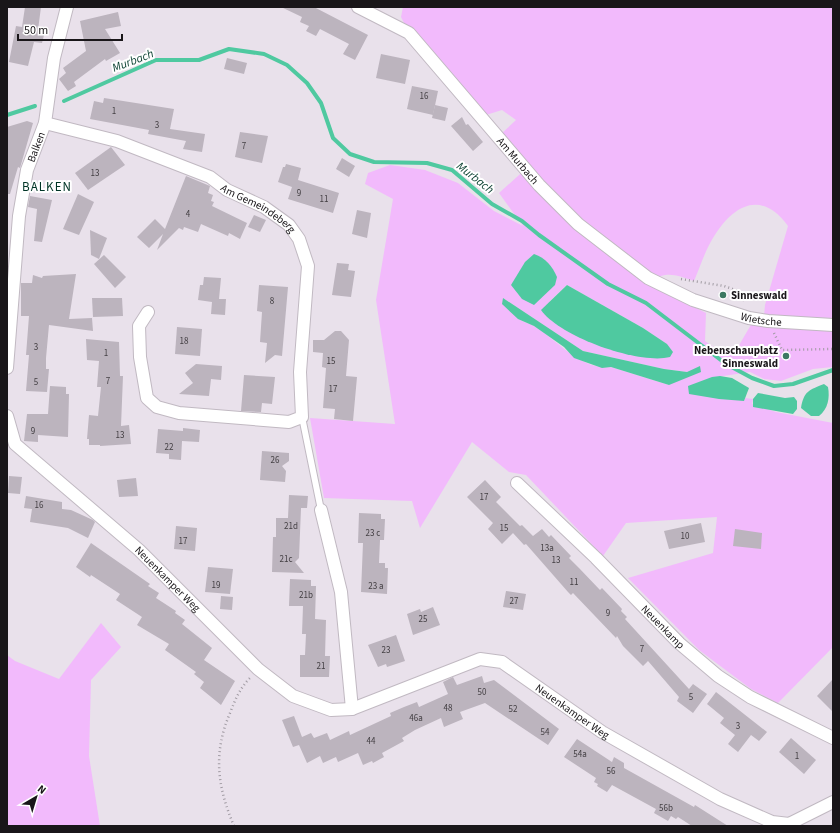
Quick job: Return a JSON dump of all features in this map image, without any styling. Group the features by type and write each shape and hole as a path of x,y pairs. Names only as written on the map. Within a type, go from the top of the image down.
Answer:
{"street":[{"name":"Balken","path":"9,307 22,193 27,170 45,123 54,58 67,7"},
{"name":"Am Murbach","path":"358,7 409,33 528,173 578,224 648,278 693,300"},
{"name":"Am Gemeindeberg","path":"45,123 117,141 210,177 227,190 264,207 289,225 299,239 308,266 300,372 302,417"},
{"name":"Wietsche","path":"693,300 749,318 768,321 833,325"},
{"path":"7,368 9,307"},
{"path":"148,312 139,326 140,358 147,398 157,407 179,413 289,422 302,417"},
{"name":"Neuenkamper Weg","path":"7,416 15,444 139,550 258,669 293,696 331,710 352,709 480,659 502,662 602,732 720,799 772,822 789,825 833,802"},
{"name":"Neuenkamp","path":"517,483 565,528 679,643 718,676 750,697 833,738"},
{"path":"321,510 341,592 352,709"}],"lane":[{"name":"Am Gemeindeberg","path":"302,417 321,510"}],"path":[{"path":"679,279 724,286 744,293 741,307"},
{"path":"768,321 782,350 833,349"},
{"path":"234,826 226,808 219,782 218,758 225,726 237,696 258,669"}],"shaded area":[{"path":"403,7 833,7 833,318 764,316 765,305 788,226 778,215 768,208 758,205 748,206 738,210 721,226 708,248 694,281 672,275 657,277 651,280 655,287 706,313 705,341 718,350 726,347 738,347 752,323 779,328 833,330 833,367 813,369 781,381 764,379 750,372 710,378 744,401 745,398 753,399 752,404 776,412 833,423 833,647 778,703 751,689 699,650 628,578 713,553 717,517 626,523 603,556 526,475 509,472 472,442 420,528 412,501 324,498 310,418 395,424 376,300 393,199 365,184 368,173 390,165 425,170 458,183 494,211 523,226 499,193 529,166 500,135 516,120 502,110 486,115 417,48 401,17","holes":["567,285 643,328 667,344 550,301","503,298 583,351 664,369 687,372 669,385 611,367 600,367 589,364 570,353 534,326 516,316"]},
{"path":"534,254 548,263 557,277 555,285 534,305 522,299 511,285 525,262"},
{"path":"567,285 643,328 667,344 673,352 670,357 639,357 621,353 601,347 565,330 551,320 541,310"},
{"path":"503,298 583,351 664,369 687,372 700,366 701,372 669,385 611,367 602,368 574,358 564,347 534,326 518,319 502,304"},
{"path":"720,376 732,378 749,388 744,401 689,394 688,386 712,377"},
{"path":"824,384 828,387 829,391 826,407 819,416 811,416 801,408 802,402 808,392"},
{"path":"758,393 785,398 794,397 797,401 797,409 793,414 753,407 753,399"},
{"path":"101,623 121,647 91,680 89,756 100,826 7,826 7,655 15,661 59,679"}],"building":[{"path":"25,7 41,7 38,30 45,31 42,43 34,42 28,66 9,62 16,26 22,27"},
{"path":"281,7 314,7 368,35 355,60 343,54 349,44 320,29 316,36 306,31 309,26 300,22 302,17"},
{"path":"118,12 121,26 105,29 120,53 106,61 105,59 74,82 76,86 68,91 59,79 66,73 63,68 86,51 80,21"},
{"path":"381,54 410,60 405,84 376,78"},
{"path":"227,58 247,63 244,74 224,69"},
{"path":"412,86 438,91 433,115 407,109"},
{"path":"104,98 174,109 170,129 205,134 202,152 183,149 186,141 148,134 149,130 90,119 94,101 103,103"},
{"path":"435,105 448,108 445,121 432,118"},
{"path":"462,117 466,125 468,124 483,142 473,151 451,126"},
{"path":"27,121 33,123 20,168 18,167 10,194 7,194 7,127"},
{"path":"240,132 268,136 262,163 235,157"},
{"path":"111,147 125,165 88,190 75,173"},
{"path":"342,158 355,166 349,177 336,169"},
{"path":"286,164 301,168 298,180 339,193 333,213 288,199 292,187 278,182 283,167 285,167"},
{"path":"186,176 210,186 208,193 213,195 211,201 214,202 212,206 247,223 240,239 229,233 228,236 201,224 198,232 184,227 183,230 179,228 157,250 163,234 149,248 137,237 155,219 165,229"},
{"path":"78,194 94,202 79,235 63,229"},
{"path":"30,196 52,200 42,242 34,241 37,209 28,207"},
{"path":"357,210 371,213 367,238 352,234"},
{"path":"254,215 266,220 260,232 248,227"},
{"path":"90,230 107,238 99,259 91,255"},
{"path":"104,255 126,277 115,288 94,264"},
{"path":"337,263 349,264 348,270 355,271 351,297 332,295"},
{"path":"76,274 69,319 92,318 93,331 49,325 46,358 46,369 49,369 47,392 26,391 29,355 26,355 29,316 21,316 21,283 32,283 33,275 42,278 43,276"},
{"path":"204,277 221,278 219,299 226,299 225,315 211,314 212,302 198,300 200,285 203,285"},
{"path":"259,285 288,287 282,356 275,355 265,363 267,343 260,342 262,312 257,311"},
{"path":"92,298 122,298 123,316 93,317"},
{"path":"177,327 202,329 200,356 175,354"},
{"path":"335,331 341,331 349,340 346,376 357,377 353,421 334,419 335,409 323,408 326,368 322,367 323,353 313,352 313,340 324,340"},
{"path":"86,339 119,342 120,376 123,376 121,426 129,425 131,444 100,446 89,445 89,439 87,439 89,415 98,416 101,387 97,387 99,361 87,360"},
{"path":"196,364 222,366 221,380 211,379 209,396 179,394 193,383 185,373"},
{"path":"244,375 275,377 272,404 262,403 261,412 241,411"},
{"path":"50,386 66,387 66,394 69,394 68,437 38,435 38,442 24,441 27,414 48,414"},
{"path":"183,428 200,430 199,442 182,441 181,460 169,459 169,454 156,453 158,429 183,431"},
{"path":"262,451 289,453 289,461 282,466 286,471 285,482 260,480"},
{"path":"9,476 22,477 20,494 8,493"},
{"path":"136,478 138,496 119,497 117,480"},
{"path":"485,480 501,497 496,502 520,526 522,525 533,536 542,529 549,537 551,535 571,556 569,558 600,590 602,588 622,609 621,611 627,617 625,619 689,689 693,684 707,694 693,713 677,701 679,697 648,661 643,666 623,646 617,636 616,638 573,593 571,595 568,592 526,544 524,545 513,533 502,544 488,529 493,523 467,497"},
{"path":"289,495 308,496 307,508 301,508 299,558 295,562 304,573 272,572 273,537 276,537 276,518 288,518"},
{"path":"26,496 62,502 62,509 71,510 93,520 95,522 88,538 68,528 30,522 32,509 24,508"},
{"path":"359,513 381,514 381,519 385,519 384,540 380,540 379,563 385,563 385,568 388,568 387,594 361,592 363,543 358,543"},
{"path":"701,523 705,542 669,549 664,531"},
{"path":"176,526 197,528 195,551 174,549"},
{"path":"735,529 762,533 761,549 733,546"},
{"path":"91,543 150,584 148,586 159,593 156,598 176,611 175,613 185,620 182,624 212,648 204,660 235,681 221,705 200,688 204,682 194,674 196,672 165,650 169,644 137,625 142,617 116,600 120,594 91,575 90,577 76,567"},
{"path":"208,567 233,569 230,594 205,592"},
{"path":"290,579 311,580 311,586 316,586 315,619 326,620 325,656 330,656 329,677 300,677 300,655 305,655 306,634 302,634 303,606 289,606"},
{"path":"506,591 526,594 523,610 503,607"},
{"path":"221,596 233,597 232,610 220,609"},
{"path":"433,607 440,625 413,635 407,614 420,609 421,612"},
{"path":"396,635 405,661 387,667 386,664 378,667 368,645"},
{"path":"482,676 484,683 494,680 559,729 548,745 485,703 460,712 463,719 444,727 441,718 415,730 402,738 404,741 382,753 384,757 373,763 372,761 363,765 358,753 338,762 336,757 323,763 320,756 307,763 299,745 293,747 282,720 294,716 302,737 311,733 314,738 327,733 330,740 349,731 350,735 391,716 390,713 404,707 417,702 419,707 448,694 443,682 453,677 457,685"},
{"path":"833,679 833,712 817,696"},
{"path":"716,692 767,732 759,741 751,735 738,752 728,744 735,735 720,723 724,718 707,704"},
{"path":"791,738 816,760 804,774 779,752"},
{"path":"577,739 612,762 614,757 624,763 624,768 694,807 695,805 728,826 692,826 678,817 676,819 671,816 668,821 654,813 656,809 612,785 607,792 597,786 598,784 594,782 596,778 564,757"}],"waterway":[{"name":"Murbach","path":"64,101 156,60 199,60 229,49 264,54 287,65 307,83 321,103 333,138 350,154 374,162 427,163 452,170 492,204 522,221 539,235 608,284 646,303 726,364 752,378 774,386 793,384 833,370"},
{"name":"Murbach","path":"7,115 35,106"}],"place":[{"name":"Sinneswald","path":"723,295"},
{"name":"Nebenschauplatz Sinneswald","path":"786,356"}],"district":[{"name":"BALKEN","path":"47,187"}]}
